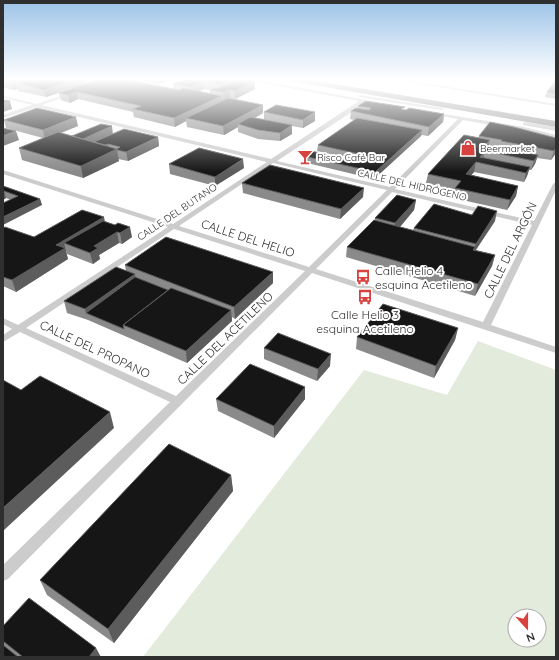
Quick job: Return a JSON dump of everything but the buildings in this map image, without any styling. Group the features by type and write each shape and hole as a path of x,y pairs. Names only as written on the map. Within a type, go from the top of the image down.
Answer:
{"highway":[{"path":"472,110 556,124"},
{"path":"494,110 556,120"}],"street":[{"path":"3,117 24,110"},
{"name":"CALLE DEL HIDRÓGENO","path":"58,110 536,224"},
{"name":"CALLE DEL BUTANO","path":"3,339 348,110"},
{"path":"417,110 524,129 556,137"},
{"path":"444,110 556,129"},
{"name":"CALLE DEL ACETILENO","path":"3,574 311,270 462,118"},
{"name":"CALLE DEL HELIO","path":"3,172 486,326 556,350"},
{"name":"CALLE DEL ARGÓN","path":"486,326 556,184"},
{"name":"CALLE DEL PROPANO","path":"3,321 177,402"}],"shaded area":[{"path":"478,341 556,370 556,657 143,657 364,370 447,395"}],"place":[{"name":"Beermarket","path":"468,148"},
{"name":"Risco Café Bar","path":"305,157"},
{"name":"Calle Helio 4 esquina Acetileno","path":"363,277"},
{"name":"Calle Helio 3 esquina Acetileno","path":"365,297"}]}
